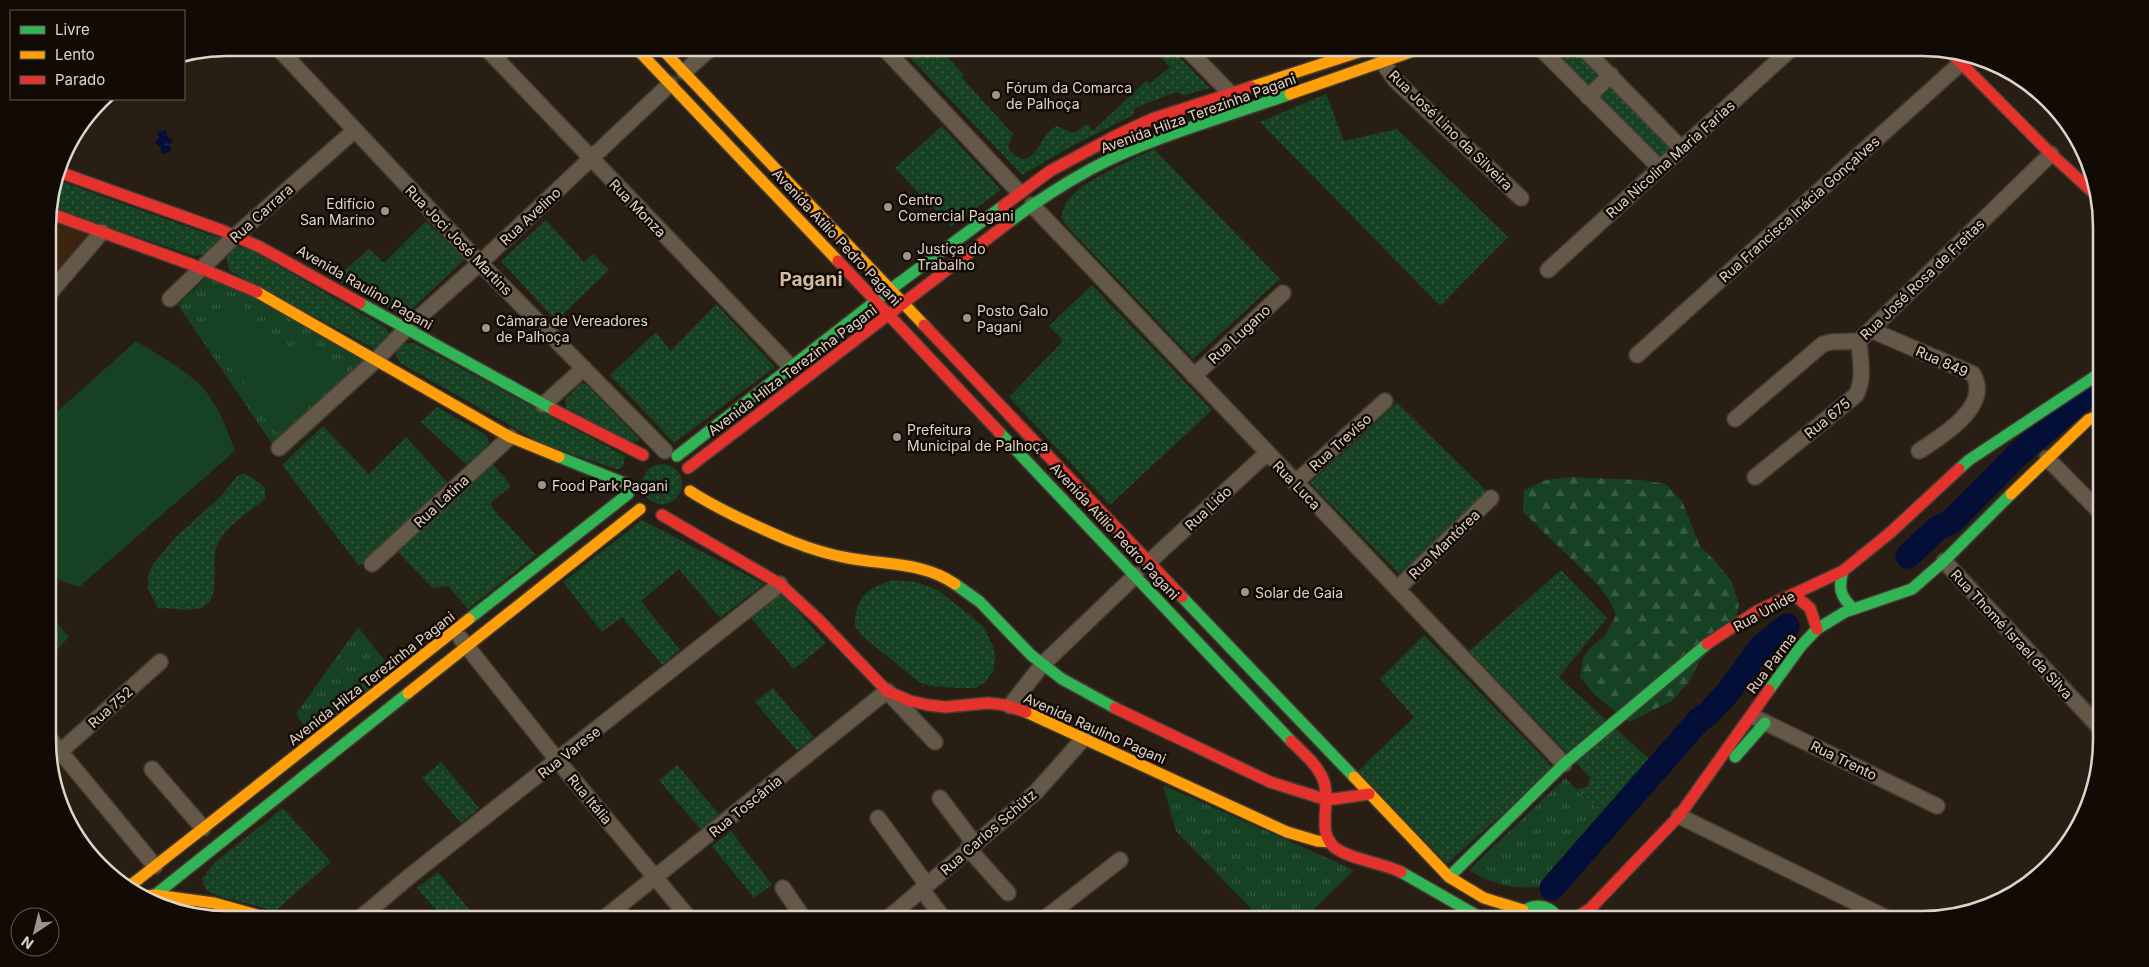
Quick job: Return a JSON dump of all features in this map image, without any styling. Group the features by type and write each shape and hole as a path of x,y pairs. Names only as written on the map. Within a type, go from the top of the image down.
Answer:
{"main road":[{"name":"Avenida Atílio Pedro Pagani","path":"644,56 877,300 1319,770 1325,782 1327,800 1325,832 1330,842"},
{"name":"Avenida Atílio Pedro Pagani","path":"669,56 1449,877 1478,897 1502,906 1523,910 1533,906 1543,906 1552,910"},
{"name":"Avenida Hilza Terezinha Pagani","path":"671,454 791,367 891,289 1050,171 1117,135 1152,119 1346,56"},
{"name":"Avenida Hilza Terezinha Pagani","path":"688,468 1032,205 1106,162 1146,145 1238,113 1376,56"},
{"path":"1959,61 2050,154 2088,188"},
{"path":"1196,104 1205,124"},
{"name":"Avenida Raulino Pagani","path":"65,174 235,236 282,258 543,405 643,455"},
{"path":"1020,192 1032,205"},
{"path":"57,216 202,267 247,286 510,437 629,479"},
{"name":"Rua Unide","path":"1449,877 1564,764 1708,644 1757,611 1843,571 1891,532 1969,460 2093,378"},
{"name":"Rua Parma","path":"1588,910 1640,858 1698,793 1750,715 1801,646 1817,629 1854,609 1912,589 2047,458 2088,420 2093,418"},
{"path":"629,479 643,455 658,451 671,454 688,468 691,482 690,490 680,507 662,515 640,509"},
{"name":"Avenida Hilza Terezinha Pagani","path":"134,883 455,631 629,479"},
{"path":"629,479 640,509"},
{"name":"Avenida Raulino Pagani","path":"690,490 700,498 764,530 804,547 848,558 904,564 921,568 952,582 980,602 1042,665 1096,699 1270,782 1327,800"},
{"path":"153,894 468,648 640,509"},
{"name":"Avenida Raulino Pagani","path":"662,515 780,584 820,621 887,691 908,701 934,706 984,703 1010,706 1288,832 1317,841 1330,842"},
{"path":"1843,571 1839,585 1846,602 1854,609"},
{"path":"1793,594 1807,604 1814,612 1817,629"},
{"path":"1698,793 1710,784 1765,723"},
{"path":"1327,800 1369,794"},
{"path":"1330,842 1347,853 1372,860 1417,879 1448,901 1466,910"},
{"path":"151,893 160,862"},
{"path":"161,897 214,904 239,911"}],"street":[{"name":"Rua Joci José Martins","path":"286,56 480,263 671,454"},
{"name":"Rua Monza","path":"494,56 791,367"},
{"path":"684,72 702,56"},
{"path":"892,56 1020,192"},
{"path":"1194,56 1230,93 1238,113"},
{"name":"Rua José Lino da Silveira","path":"1382,56 1395,80 1521,198"},
{"path":"1548,56 1660,168"},
{"path":"1592,56 1681,148"},
{"name":"Rua Nicolina Maria Farias","path":"1548,270 1783,56"},
{"name":"Rua Francisca Inácia Gonçalves","path":"1637,355 1954,60"},
{"path":"1588,97 1610,75"},
{"name":"Rua Avelino","path":"279,448 376,360 406,329 480,263 670,84"},
{"name":"Rua Carrara","path":"170,299 235,236 355,130"},
{"name":"Rua José Rosa de Freitas","path":"1735,419 1823,344 1858,341 2050,154"},
{"name":"Rua Luca","path":"1032,205 1564,764"},
{"path":"57,285 102,232"},
{"name":"Rua Lugano","path":"1194,376 1283,293"},
{"name":"Rua 849","path":"1871,330 1973,374 1977,382 1978,389 1968,411 1961,420 1951,430 1919,451"},
{"name":"Rua 675","path":"1756,477 1856,395 1860,388 1862,377 1858,341"},
{"path":"543,405 584,368"},
{"name":"Rua Treviso","path":"1295,483 1385,401"},
{"name":"Rua Latina","path":"372,564 510,437"},
{"name":"Rua Lido","path":"1149,562 1267,453"},
{"path":"2047,458 2093,505"},
{"name":"Rua Mantórea","path":"1397,589 1491,498"},
{"name":"Rua Thomé Israel da Silva","path":"1944,560 2093,719"},
{"path":"1010,706 1042,665 1136,575"},
{"name":"Rua Varese","path":"370,911 410,876 780,584"},
{"name":"Rua Itália","path":"455,631 558,761 683,911"},
{"name":"Rua 752","path":"60,751 160,662"},
{"path":"887,691 935,742"},
{"name":"Rua Toscânia","path":"614,911 656,879 887,691"},
{"name":"Rua Trento","path":"1750,715 1937,806"},
{"name":"Rua Carlos Schütz","path":"896,911 1036,792 1084,738"},
{"path":"57,747 160,862"},
{"path":"152,769 203,828"},
{"path":"940,798 971,846 1008,893"},
{"path":"1679,816 1871,910"},
{"path":"878,818 939,911"},
{"path":"1055,911 1120,860"},
{"path":"782,888 798,911"}],"shaded area":[{"path":"57,222 92,235 57,276"}],"green space":[{"path":"909,56 946,56 964,75 962,78 1013,134 1008,146 1015,156 1022,159 1030,157 1046,135 1057,126 1072,133 1078,131 1086,124 1093,131 1146,81 1151,83 1170,67 1160,56 1178,56 1210,88 1184,95 1176,92 1135,108 1133,115 1070,147 1022,175"},
{"path":"1555,56 1585,56 1602,73 1587,88"},
{"path":"1614,84 1674,146 1659,160 1599,99"},
{"path":"1326,94 1344,141 1397,129 1508,237 1440,306 1260,122"},
{"path":"942,126 1001,190 951,227 895,168"},
{"path":"1154,149 1280,279 1193,359 1065,224 1061,217 1067,201 1085,185 1108,171"},
{"path":"62,182 219,238 207,254 195,256 58,210"},
{"path":"546,220 584,262 593,254 609,270 556,321 501,261"},
{"path":"426,221 465,259 407,314 400,314 335,279 369,249 384,263"},
{"path":"235,247 248,248 386,328 390,335 377,350 230,271 227,257"},
{"path":"210,274 364,359 273,445 178,305"},
{"path":"1092,285 1212,410 1110,505 1009,397 1063,341 1049,326"},
{"path":"239,301 285,352 302,338 339,379 278,434 241,392 247,386 201,335"},
{"path":"716,304 775,367 674,443 610,375 656,332 671,351"},
{"path":"136,341 168,360 198,383 220,415 235,451 79,587 56,578 57,412"},
{"path":"403,343 414,343 625,456 623,466 618,470 543,444 400,363 396,355 397,349"},
{"path":"581,383 586,384 640,440 631,443 566,408 565,400"},
{"path":"1397,403 1489,493 1399,574 1310,483"},
{"path":"437,407 486,435 489,442 488,445 467,465 421,422"},
{"path":"323,426 369,474 406,437 449,484 359,566 282,465"},
{"path":"493,464 511,486 491,503 493,509 536,555 468,609 448,586 433,588 398,552"},
{"path":"666,464 673,467 679,473 682,484 681,492 673,501 666,504 658,504 651,501 643,492 642,480 645,473 654,465"},
{"path":"245,473 265,487 265,499 233,524 218,543 215,551 214,591 211,599 205,606 196,609 158,608 148,589 148,577 152,565 175,538 222,495 237,476"},
{"path":"1569,477 1642,480 1666,484 1682,501 1700,546 1732,582 1739,605 1734,628 1699,662 1688,683 1672,701 1629,722 1595,695 1580,677 1583,658 1590,648 1605,636 1616,615 1609,600 1599,586 1523,512 1524,490 1546,480"},
{"path":"642,520 764,584 720,618 679,569 641,601 680,650 662,665 622,617 602,632 563,582"},
{"path":"1561,570 1607,618 1559,677 1650,760 1603,815 1577,789 1588,787 1590,777 1469,651"},
{"path":"893,580 916,582 938,590 983,626 994,648 995,659 993,671 986,681 976,688 930,686 919,682 862,636 855,626 857,608 860,601 869,591"},
{"path":"781,592 826,643 794,669 751,618"},
{"path":"56,622 69,637 56,650"},
{"path":"358,627 393,671 330,722 321,713 305,728 296,714"},
{"path":"1424,635 1551,767 1545,775 1447,864 1358,771 1414,717 1380,679"},
{"path":"773,688 814,737 797,751 755,702"},
{"path":"441,762 479,808 461,823 422,778"},
{"path":"677,765 719,814 701,830 659,780"},
{"path":"1565,778 1603,815 1540,887 1503,885 1469,870"},
{"path":"1163,785 1354,870 1313,910 1253,910 1176,831"},
{"path":"283,808 331,862 275,911 218,896 206,890 202,879 215,862"},
{"path":"731,831 772,885 754,898 712,846"},
{"path":"438,872 470,911 437,911 417,888"}],"water":[{"path":"166,130 168,137 173,140 170,145 171,152 162,154 160,147 155,143 158,138 157,132"}],"waterway":[{"path":"1908,556 1938,528 1952,521 2017,455 2093,390"},
{"path":"1552,888 1699,720 1708,714 1729,691 1760,648 1787,626"}],"traffic: fast":[{"path":"1008,223 1028,208 1091,169 1138,147 1290,94"},
{"path":"677,456 891,289 1003,206"},
{"path":"360,303 554,410"},
{"path":"1959,469 1969,460 2093,378"},
{"path":"999,432 1291,741"},
{"path":"559,457 627,484"},
{"path":"469,619 628,494"},
{"path":"1769,690 1801,646 1817,629 1845,612 1912,589 1944,561 2011,494"},
{"path":"1843,571 1841,592 1854,609"},
{"path":"955,584 980,602 1031,655 1062,679 1115,708"},
{"path":"1182,597 1354,777"},
{"path":"1449,877 1564,764 1707,644"},
{"path":"155,895 408,693"},
{"path":"1735,757 1765,723"},
{"path":"1401,872 1468,910"},
{"path":"1526,910 1537,906 1551,910"}],"traffic: slow":[{"path":"644,56 838,261"},
{"path":"669,56 924,325"},
{"path":"1251,87 1346,56"},
{"path":"1290,94 1399,56"},
{"path":"257,292 510,437 559,457"},
{"path":"2011,494 2088,420 2093,418"},
{"path":"690,491 737,517 805,546 848,558 917,568 943,577 955,584"},
{"path":"408,693 640,509"},
{"path":"134,883 469,619"},
{"path":"1026,712 1287,832 1317,841 1330,842"},
{"path":"1354,777 1449,877 1484,898 1523,910"},
{"path":"156,895 214,903 242,911"}],"traffic: jam":[{"path":"1959,61 2051,154 2088,188"},
{"path":"1003,206 1050,171 1117,135 1152,119 1251,87"},
{"path":"64,174 221,230 260,247 360,303"},
{"path":"57,216 193,265 257,292"},
{"path":"688,468 1008,223"},
{"path":"838,261 999,432"},
{"path":"924,325 1182,597"},
{"path":"554,410 643,455"},
{"path":"1707,644 1757,611 1843,571 1891,532 1959,469"},
{"path":"662,515 780,584 820,621 887,691 910,701 928,705 945,707 988,703 1005,705 1026,712"},
{"path":"1793,594 1810,608 1817,629"},
{"path":"1588,910 1679,816 1769,690"},
{"path":"1115,708 1270,782 1327,800 1369,794"},
{"path":"1291,741 1315,765 1322,776 1326,790 1326,832 1333,846 1356,858 1401,872"}],"place":[{"name":"Fórum da Comarca de Palhoça","path":"996,95"},
{"name":"Centro Comercial Pagani","path":"888,207"},
{"name":"Edifício San Marino","path":"385,211"},
{"name":"Justiça do Trabalho","path":"907,256"},
{"name":"Posto Galo Pagani","path":"967,318"},
{"name":"Câmara de Vereadores de Palhoça","path":"486,328"},
{"name":"Prefeitura Municipal de Palhoça","path":"897,437"},
{"name":"Food Park Pagani","path":"542,485"},
{"name":"Solar de Gaia","path":"1245,592"}],"district":[{"name":"Pagani","path":"811,279"}]}
